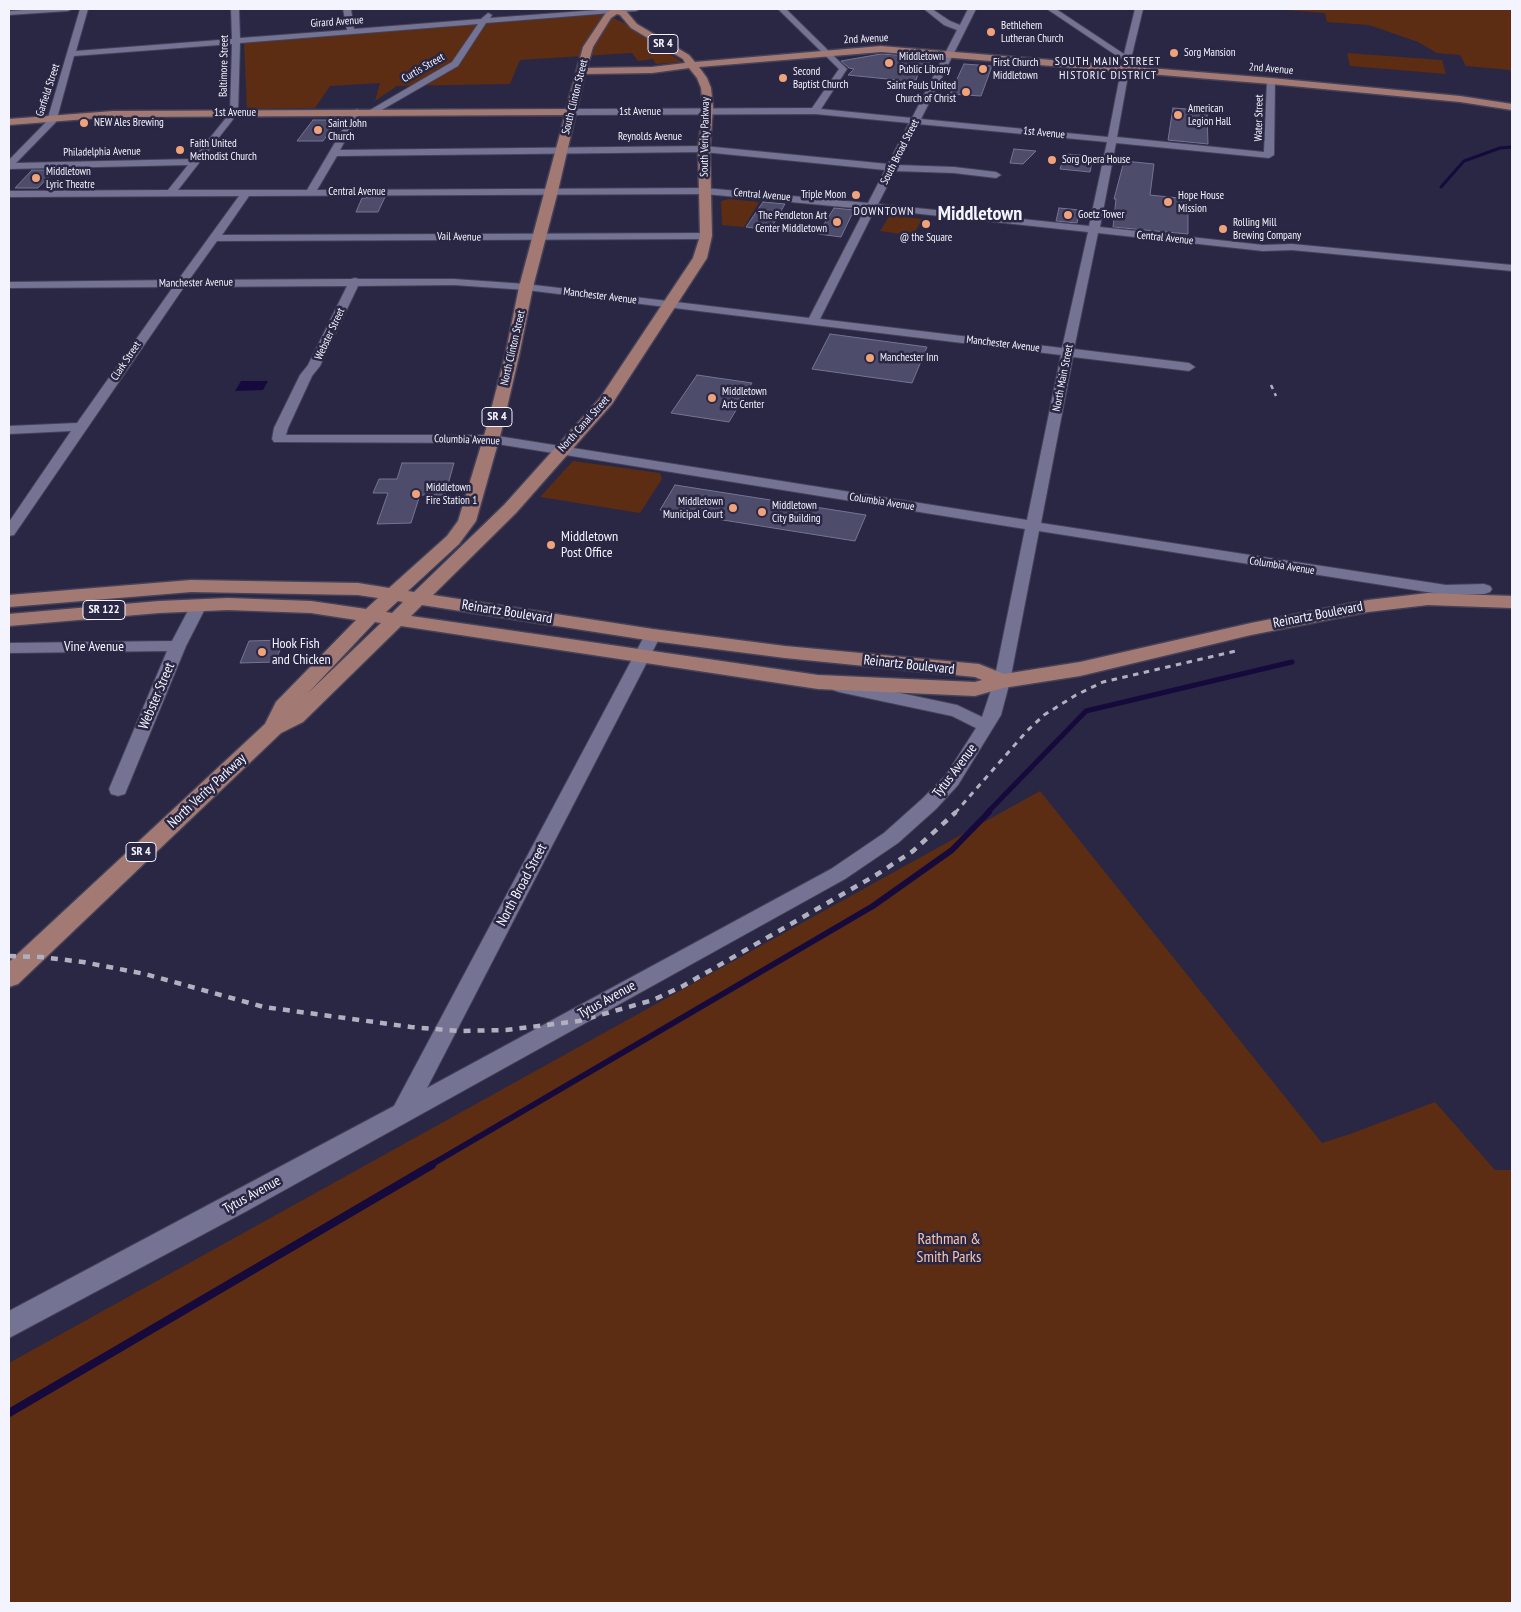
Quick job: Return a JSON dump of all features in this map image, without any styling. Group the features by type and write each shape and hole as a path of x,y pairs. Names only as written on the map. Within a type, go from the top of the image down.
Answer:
{"main road":[{"name":"South Clinton Street","path":"552,191 586,52 608,16 615,10"},
{"name":"South Verity Parkway","path":"615,10 623,14 634,26 686,57 694,66 706,88 705,191"},
{"path":"593,39 609,34"},
{"path":"627,34 661,42"},
{"name":"2nd Avenue","path":"581,72 642,70 881,49 1460,99 1512,107"},
{"name":"1st Avenue","path":"9,122 113,114 572,112"},
{"name":"North Clinton Street","path":"395,594 453,540 464,527 473,506 492,439 526,287 552,191"},
{"name":"North Canal Street","path":"397,619 510,509 560,450 606,401 700,258 706,236 705,191"},
{"name":"Reinartz Boulevard","path":"9,601 191,586 358,589 653,635 785,652 979,671 1002,681"},
{"name":"North Verity Parkway","path":"274,728 283,707 371,615 395,594"},
{"name":"Reinartz Boulevard","path":"9,620 104,610 200,605 311,607 818,682 974,689 1002,681 1080,669 1251,629 1368,606 1487,595"},
{"name":"Columbia Avenue","path":"1487,595 1512,602"},
{"name":"North Verity Parkway","path":"9,977 274,728 296,717 397,619"}],"street":[{"path":"9,13 68,9"},
{"name":"Garfield Street","path":"9,165 51,122 84,9"},
{"name":"Baltimore Street","path":"171,193 234,113 235,9"},
{"path":"347,9 351,32"},
{"name":"Curtis Street","path":"373,112 455,64 492,9"},
{"name":"Girard Avenue","path":"71,54 636,9"},
{"path":"782,9 843,69 815,111"},
{"path":"928,9 947,23 962,29"},
{"name":"South Broad Street","path":"813,321 972,9"},
{"path":"1051,9 1127,59"},
{"name":"North Main Street","path":"1032,526 1113,140 1127,59 1139,9"},
{"name":"Water Street","path":"1269,155 1271,82"},
{"name":"1st Avenue","path":"572,112 815,111 1269,155"},
{"path":"311,192 357,112"},
{"name":"Reynolds Avenue","path":"333,153 704,149 918,170 954,170 996,175"},
{"name":"Philadelphia Avenue","path":"9,165 196,162"},
{"name":"Central Avenue","path":"9,194 705,191 873,206 1263,248 1292,247 1512,268"},
{"name":"Clark Street","path":"9,532 247,192"},
{"name":"Vail Avenue","path":"213,238 706,236"},
{"name":"Manchester Avenue","path":"9,285 355,281 454,282 526,287 1189,367"},
{"name":"Webster Street","path":"279,439 281,428 306,375 314,366 355,281"},
{"path":"9,430 81,427"},
{"name":"Columbia Avenue","path":"279,439 492,439 1327,573 1487,595"},
{"name":"Tytus Avenue","path":"9,1326 838,874 868,855 910,822 952,780 992,715 1002,681 1032,526"},
{"name":"Webster Street","path":"118,789 178,646 200,605"},
{"name":"North Broad Street","path":"402,1113 653,635"},
{"name":"Vine Avenue","path":"9,648 178,646"},
{"path":"818,682 957,711 986,726"}],"green space":[{"path":"1270,9 1512,9 1512,76 1510,70 1466,66 1460,55 1437,53 1418,42 1369,25 1327,22 1325,13"},
{"path":"605,14 624,23 682,62 656,64 653,59 638,61 632,53 520,60 510,84 397,86 375,101 380,83 330,86 315,108 247,109 244,43"},
{"path":"1347,53 1442,60 1446,74 1350,66"},
{"path":"729,199 759,202 744,227 722,225 721,201"},
{"path":"890,215 922,219 913,236 880,231"},
{"path":"573,461 660,473 662,479 640,513 540,497"},
{"name":"Rathman & Smith Parks","path":"1040,791 1322,1143 1435,1102 1495,1170 1512,1170 1512,1603 9,1603 9,1363"}],"shaded area":[{"path":"241,381 268,381 263,390 235,391"}],"building":[{"name":"Middletown Public Library","path":"881,54 932,58 925,71 919,71 916,80 907,81 848,75 854,69 849,68 841,61"},
{"path":"964,64 992,66 981,96 950,94"},
{"path":"1173,108 1201,110 1201,113 1207,114 1208,144 1168,140"},
{"name":"Saint John Church","path":"313,120 338,120 323,141 297,141"},
{"path":"1014,149 1036,151 1023,164 1010,163"},
{"path":"1065,154 1093,156 1090,172 1060,169"},
{"path":"1124,161 1154,164 1150,195 1188,199 1188,234 1113,227 1116,199 1114,199"},
{"name":"Middletown Lyric Theatre","path":"32,170 55,170 38,188 15,188"},
{"path":"385,197 378,212 356,212 362,198"},
{"path":"763,202 785,204 770,230 746,227"},
{"name":"The Pendleton Art Center Middletown","path":"834,208 854,210 841,237 818,234"},
{"name":"Goetz Tower","path":"1059,208 1080,210 1077,223 1056,221"},
{"name":"Manchester Inn","path":"830,334 927,347 912,383 812,369"},
{"name":"Middletown Arts Center","path":"697,375 752,383 729,422 671,413"},
{"name":"Middletown Fire Station 1","path":"402,463 454,463 445,495 420,495 411,523 377,524 388,493 373,493 379,479 397,479"},
{"name":"Middletown City Building","path":"675,485 866,515 855,541 660,510"},
{"name":"Hook Fish and Chicken","path":"284,640 275,662 240,663 249,641"}],"waterway":[{"path":"1441,187 1464,161 1500,148 1512,147"},
{"path":"987,813 1086,711 1292,662"},
{"path":"429,1166 873,906 952,850 989,812"},
{"path":"9,1413 432,1165"}],"railway":[{"path":"1271,385 1276,396"},
{"path":"955,813 1027,731 1044,715 1076,695 1103,682 1240,650"},
{"path":"9,956 41,957 83,962 145,974 264,1007 411,1027 459,1031 506,1030 579,1021 653,1000 683,986 876,875 913,851 955,813"}],"place":[{"name":"Bethlehem Lutheran Church","path":"991,32"},
{"name":"Sorg Mansion","path":"1174,53"},
{"name":"Middletown Public Library","path":"889,63"},
{"name":"First Church Middletown","path":"983,69"},
{"name":"Second Baptist Church","path":"783,78"},
{"name":"Saint Pauls United Church of Christ","path":"966,92"},
{"name":"American Legion Hall","path":"1178,115"},
{"name":"NEW Ales Brewing","path":"84,123"},
{"name":"Saint John Church","path":"318,130"},
{"name":"Faith United Methodist Church","path":"180,150"},
{"name":"Sorg Opera House","path":"1052,160"},
{"name":"Middletown Lyric Theatre","path":"36,178"},
{"name":"Triple Moon","path":"856,195"},
{"name":"Hope House Mission","path":"1168,202"},
{"name":"Goetz Tower","path":"1068,215"},
{"name":"The Pendleton Art Center Middletown","path":"837,222"},
{"name":"@ the Square","path":"926,224"},
{"name":"Rolling Mill Brewing Company","path":"1223,229"},
{"name":"Manchester Inn","path":"870,358"},
{"name":"Middletown Arts Center","path":"712,398"},
{"name":"Middletown Fire Station 1","path":"416,494"},
{"name":"Middletown Municipal Court","path":"733,508"},
{"name":"Middletown City Building","path":"762,512"},
{"name":"Middletown Post Office","path":"551,545"},
{"name":"Hook Fish and Chicken","path":"262,652"}],"district":[{"name":"SOUTH MAIN STREET HISTORIC DISTRICT","path":"1108,69"},
{"name":"DOWNTOWN","path":"884,212"},
{"name":"Middletown","path":"980,214"}]}
